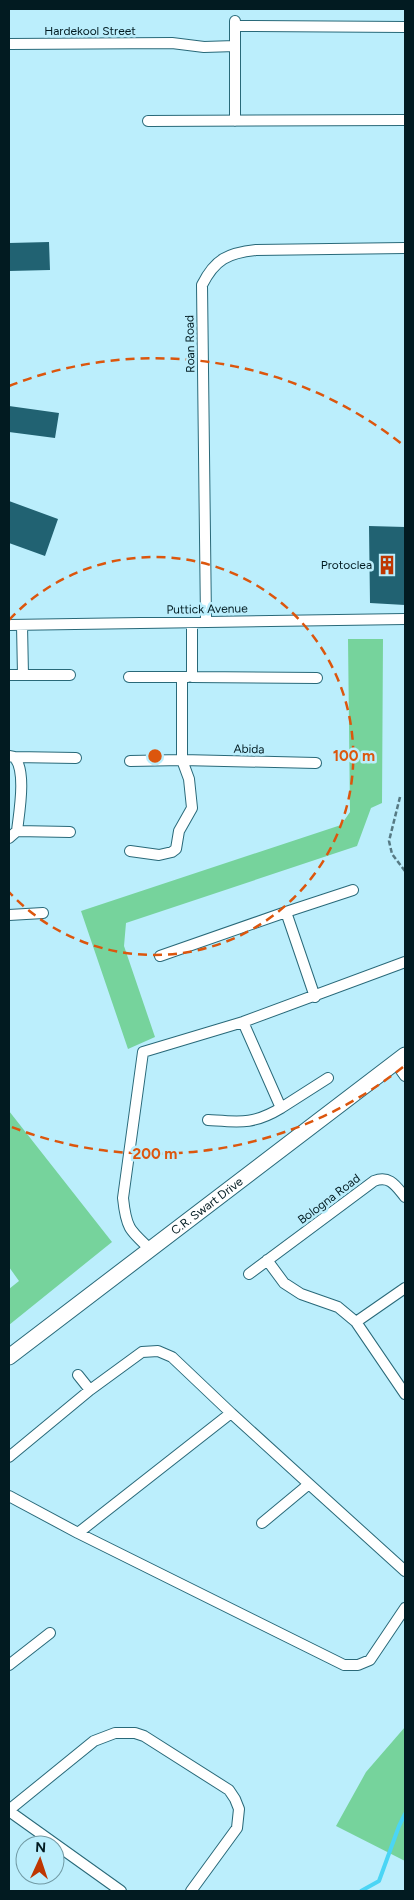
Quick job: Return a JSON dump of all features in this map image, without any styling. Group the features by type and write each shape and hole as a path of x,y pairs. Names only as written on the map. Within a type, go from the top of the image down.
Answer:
{"street":[{"path":"235,121 235,24 405,27"},
{"name":"Hardekool Street","path":"9,44 172,43 204,47 235,46"},
{"path":"148,121 405,120"},
{"name":"Roan Road","path":"206,621 202,285 208,272 216,263 228,255 256,250 405,248"},
{"name":"Puttick Avenue","path":"9,625 405,619"},
{"path":"130,851 159,855 167,854 176,849 179,831 192,808 190,779 182,760 192,623"},
{"path":"22,625 23,675"},
{"path":"9,675 70,675"},
{"path":"129,677 317,678"},
{"path":"12,757 76,758"},
{"path":"12,757 19,762 21,775 17,831"},
{"name":"Abida","path":"130,761 182,760 316,763"},
{"path":"9,838 17,831 70,832"},
{"path":"160,956 353,890"},
{"path":"286,912 314,997"},
{"path":"9,915 43,913"},
{"path":"150,1249 130,1231 124,1198 143,1052 243,1022 405,962"},
{"path":"243,1022 281,1108"},
{"path":"400,1058 405,1076"},
{"name":"C.R. Swart Drive","path":"9,1357 400,1058"},
{"path":"208,1120 247,1122 263,1118 328,1078"},
{"name":"Bologna Road","path":"249,1274 374,1181 381,1178 392,1181 405,1197"},
{"path":"267,1260 284,1283 301,1294 338,1307 356,1322 405,1394"},
{"path":"356,1322 405,1288"},
{"path":"9,1457 90,1390 142,1352 158,1351 172,1357 308,1484 405,1571"},
{"path":"78,1375 90,1390"},
{"path":"78,1533 231,1413"},
{"path":"262,1523 308,1484"},
{"path":"9,1496 78,1533 344,1665 358,1665 370,1660 405,1608"},
{"path":"9,1665 50,1632"},
{"path":"121,1891 9,1810 94,1740 104,1735 115,1733 135,1733 144,1736 229,1790 236,1799 239,1809 237,1828 191,1891"}],"path":[{"path":"400,797 389,841 392,854 405,871"}],"green space":[{"path":"348,639 383,639 382,803 371,808 357,846 126,923 124,946 155,1037 128,1049 81,911 341,825 350,812"},
{"path":"9,1111 112,1242 9,1325 9,1289 19,1281 9,1267"},
{"path":"405,1727 405,1861 336,1826 366,1772"}],"building":[{"path":"49,242 50,270 9,271 9,243"},
{"path":"9,406 59,413 55,438 9,432"},
{"path":"9,501 58,519 45,556 9,543"},
{"name":"Protoclea","path":"369,526 405,527 405,605 370,603"}],"waterway":[{"path":"361,1891 379,1881 405,1814"}],"place":[{"name":"Protoclea","path":"387,565"}]}
